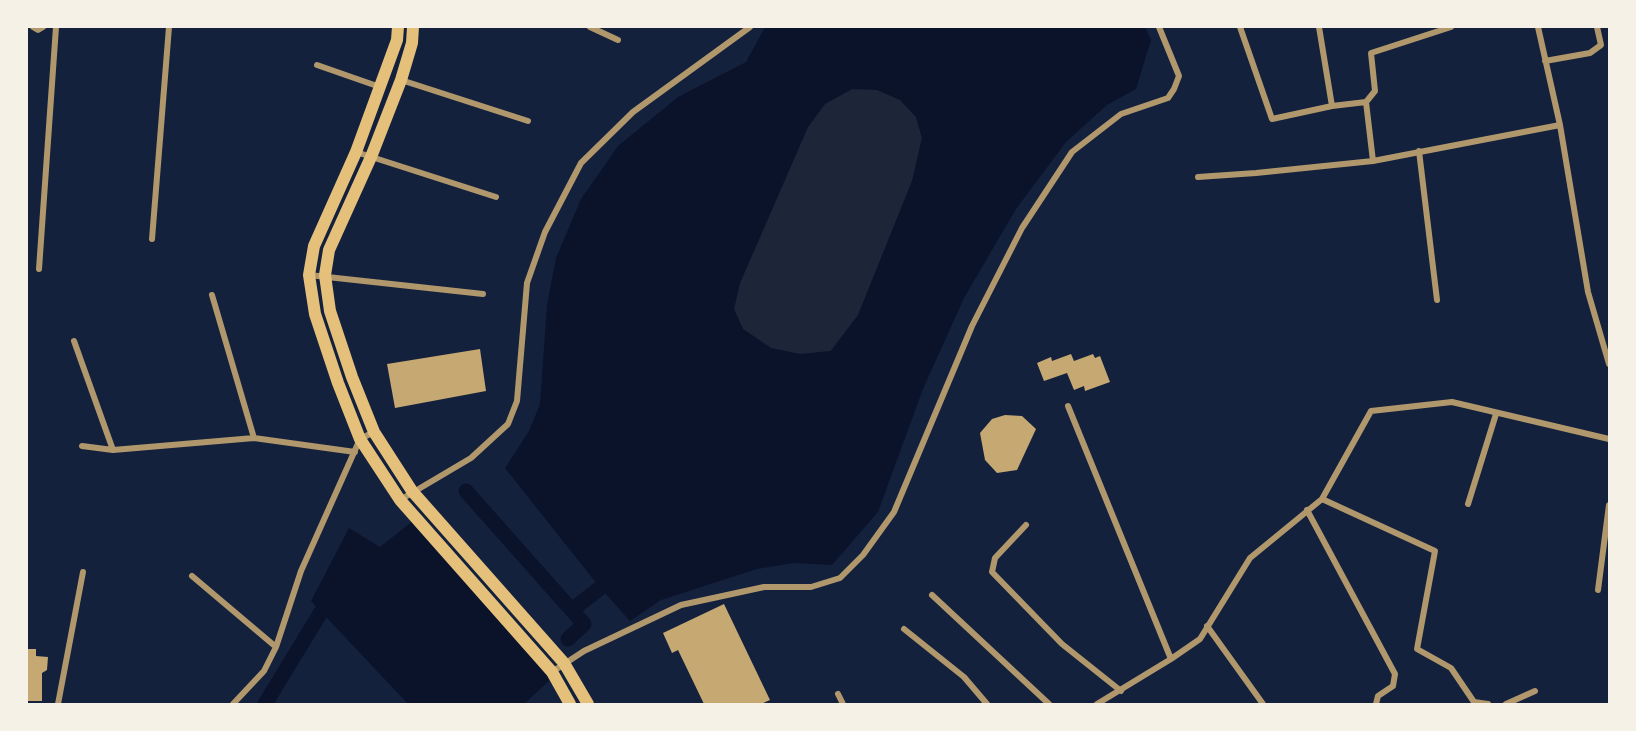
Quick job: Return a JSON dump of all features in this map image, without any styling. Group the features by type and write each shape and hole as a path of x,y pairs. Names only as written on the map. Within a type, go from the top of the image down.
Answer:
{"main road":[{"path":"398,27 396,40 356,152 314,246 309,275 315,314 360,439 400,500 552,672 570,704"},
{"path":"413,27 412,43 401,80 371,157 329,249 325,275 330,311 352,377 374,432 412,491 564,663 588,704"}],"street":[{"path":"33,27 38,30 44,27"},
{"path":"39,269 56,27"},
{"path":"152,239 170,27"},
{"path":"590,27 618,40"},
{"path":"400,500 471,458 508,424 517,401 527,283 545,232 581,163 633,112 750,27"},
{"path":"552,672 590,648 681,605 764,587 810,587 840,578 863,555 894,512 972,326 1022,228 1072,152 1121,114 1168,98 1174,89 1179,76 1159,27"},
{"path":"1240,27 1272,119 1332,106 1366,102 1375,91 1371,53 1451,27"},
{"path":"1319,27 1332,106"},
{"path":"1538,27 1560,125 1588,292 1609,364"},
{"path":"1545,61 1590,53 1600,45 1598,27"},
{"path":"317,65 380,87"},
{"path":"401,80 528,121"},
{"path":"1366,102 1372,161"},
{"path":"1198,177 1372,161 1560,125"},
{"path":"1419,151 1437,300"},
{"path":"356,152 496,197"},
{"path":"309,275 483,294"},
{"path":"212,295 254,438"},
{"path":"74,341 113,450"},
{"path":"1097,704 1121,691 1200,639 1250,558 1322,499 1371,411 1452,402 1609,440"},
{"path":"1068,406 1171,659"},
{"path":"1468,504 1496,414"},
{"path":"233,704 264,671 276,646 302,571 360,439 374,432"},
{"path":"82,446 113,450 254,438 355,452"},
{"path":"1322,499 1435,551 1418,649 1451,668 1474,702 1488,704"},
{"path":"1598,590 1609,505"},
{"path":"1307,510 1395,674 1393,686 1378,696 1376,704"},
{"path":"1026,525 995,558 992,572 1062,644 1121,691"},
{"path":"58,704 83,572"},
{"path":"192,576 276,646"},
{"path":"932,595 1049,704"},
{"path":"1207,626 1263,704"},
{"path":"904,629 964,677 987,704"},
{"path":"1506,704 1535,691"},
{"path":"838,694 843,704"}],"shaded area":[{"path":"765,27 1145,27 1151,40 1136,89 1107,105 1066,142 1016,209 964,298 923,389 878,512 832,565 795,563 757,569 661,600 630,621 597,584 505,468 529,431 540,404 547,305 556,258 581,199 618,146 678,97 746,62","holes":["852,89 877,90 900,100 916,117 922,138 912,181 858,315 831,351 800,354 771,348 743,329 734,309 740,283 808,127 825,104"]},
{"path":"852,89 877,89 900,100 916,117 922,138 912,181 858,315 830,351 800,354 771,348 743,329 734,309 740,283 808,127 825,104"},
{"path":"414,520 551,679 524,704 408,704 311,601 349,528 380,547"}],"building":[{"path":"480,349 486,391 395,408 387,364"},
{"path":"1071,354 1074,361 1093,354 1095,358 1100,356 1110,382 1085,391 1084,386 1074,390 1067,373 1044,381 1037,363 1051,357 1052,361"},
{"path":"1005,415 1022,416 1036,429 1017,470 997,473 985,460 980,433 992,419"},
{"path":"724,604 770,700 761,704 704,704 678,650 672,653 663,633"},
{"path":"27,649 36,649 36,656 48,657 47,670 42,673 42,701 27,701"}],"waterway":[{"path":"466,491 584,624 568,639"},
{"path":"572,610 600,588"},
{"path":"265,704 321,612"}]}
